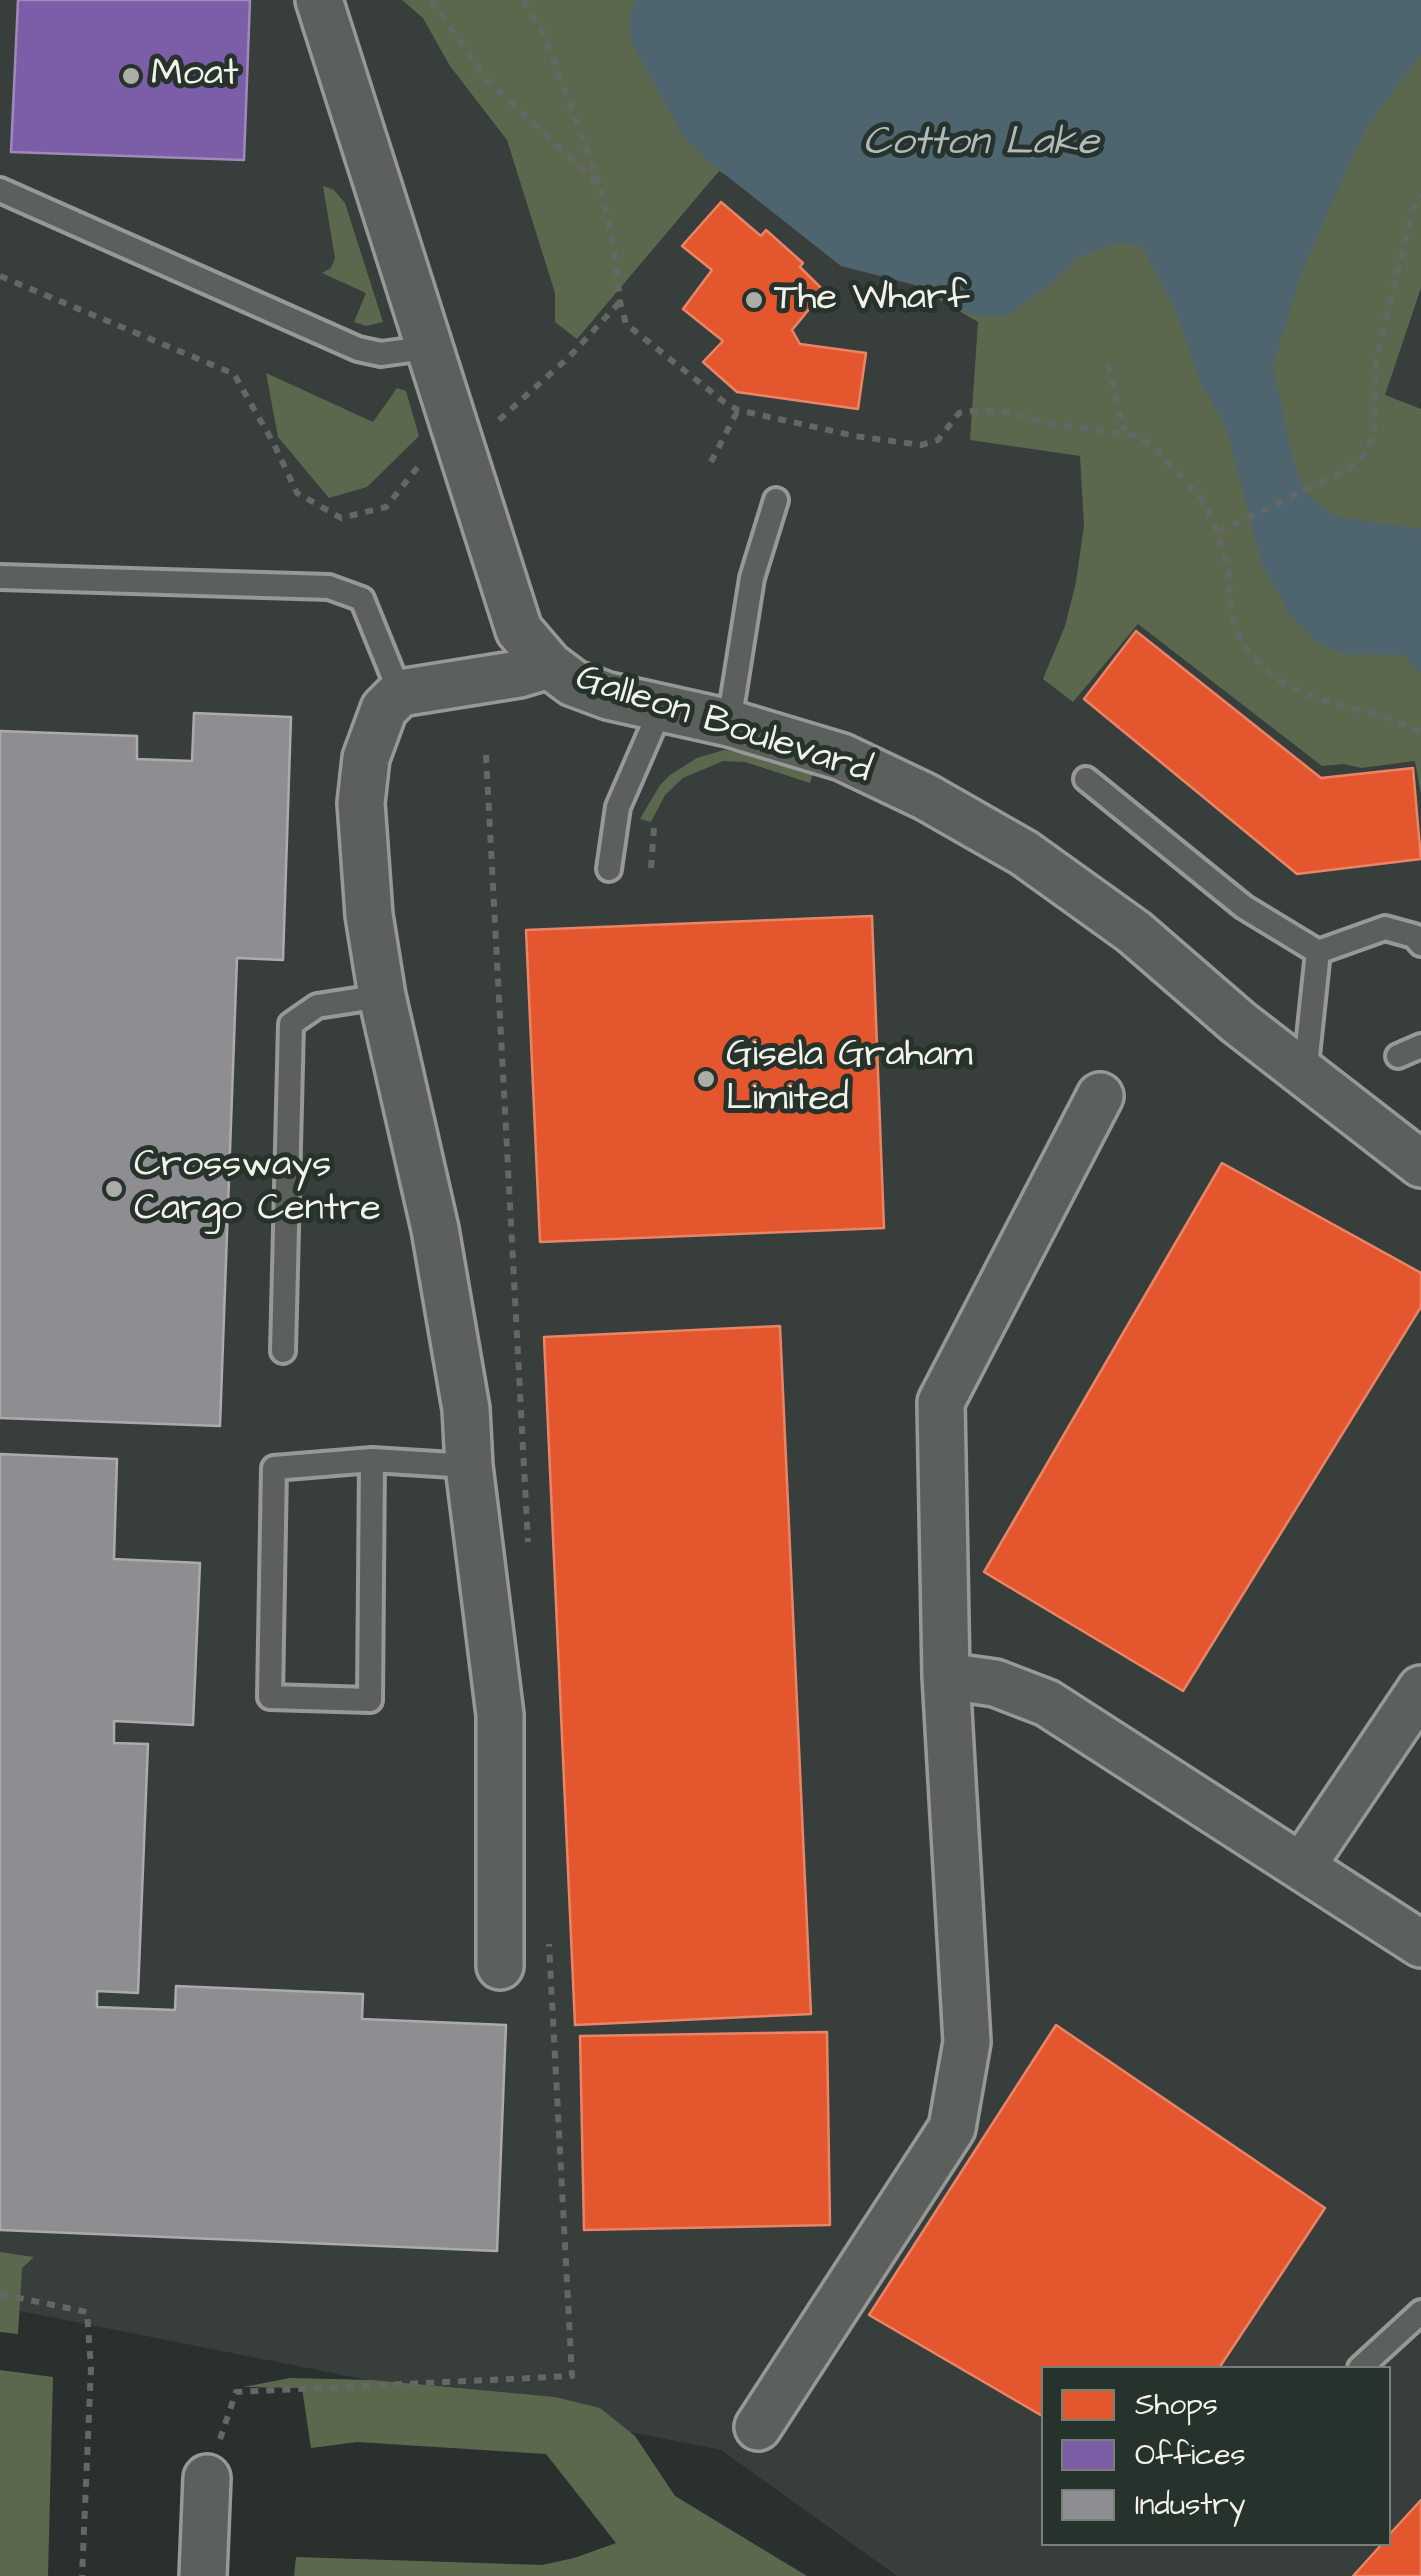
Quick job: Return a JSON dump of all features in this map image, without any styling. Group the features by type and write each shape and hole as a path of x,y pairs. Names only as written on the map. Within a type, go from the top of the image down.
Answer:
{"street":[{"name":"Galleon Boulevard","path":"319,0 519,630 549,665 573,683 608,696 730,723 842,757 926,797 1024,853 1134,932 1238,1022 1421,1164"},
{"path":"500,1966 500,1715 468,1466 466,1409 435,1229 382,996 368,915 361,803 366,758 384,709 400,694 519,674 549,665"},
{"path":"758,2427 952,2128 967,2042 946,1676 941,1402 1100,1096"},
{"path":"946,1676 995,1683 1046,1703 1421,1944"},
{"path":"1302,1866 1421,1688"},
{"path":"203,2576 207,2478"}],"lane":[{"path":"0,190 358,350 381,354 432,347"},
{"path":"730,723 752,578 776,500"},
{"path":"0,578 329,587 362,599 400,694"},
{"path":"609,870 618,807 661,708"},
{"path":"1086,779 1244,907 1318,952"},
{"path":"1318,952 1384,928 1414,936 1421,944"},
{"path":"1304,1074 1318,952"},
{"path":"283,1351 291,1024 317,1006 382,996"},
{"path":"1398,1056 1421,1046"},
{"path":"372,1460 370,1700 270,1697 274,1468 372,1460 468,1466"},
{"path":"1362,2366 1421,2312"}],"path":[{"path":"524,0 546,39 600,186 614,247 620,302 626,324 634,333 738,410 855,436 921,445 938,440 959,413 1002,412 1058,426 1124,432 1152,446 1202,498 1218,532 1229,572 1231,616 1244,646 1262,667 1285,685 1316,698 1395,720 1421,732"},
{"path":"430,2 486,79 600,186"},
{"path":"1218,532 1348,470 1368,452 1374,428 1376,360 1421,194"},
{"path":"0,276 234,374 298,493 341,518 386,507 429,452"},
{"path":"494,424 569,357 620,302"},
{"path":"1108,364 1124,432"},
{"path":"711,462 738,410"},
{"path":"651,868 654,828"},
{"path":"0,2294 87,2312 91,2368 82,2576"}],"shaded area":[{"path":"0,0 1421,0 1421,2576 897,2576 721,2450 0,2307"}],"green space":[{"path":"402,0 1421,0 1421,288 1385,395 1421,409 1421,795 1415,761 1361,768 1344,764 1322,766 1138,624 1073,702 1043,679 1065,626 1076,582 1084,525 1080,456 970,440 978,322 719,171 577,339 555,322 555,293 507,140 450,66 423,18"},
{"path":"323,186 334,190 345,203 383,322 366,326 354,322 366,293 322,273 331,268 335,258"},
{"path":"266,373 373,422 397,388 406,391 419,436 367,487 329,498 278,437"},
{"path":"724,750 780,760 813,773 810,783 745,762 723,761 683,778 665,795 651,822 640,819 670,775 697,758"},
{"path":"0,2252 34,2257 22,2268 18,2334 0,2332"},
{"path":"0,2370 53,2377 48,2576 0,2576"},
{"path":"290,2378 372,2380 555,2397 600,2408 635,2436 675,2496 807,2576 294,2576 296,2557 542,2565 616,2543 546,2454 357,2442 311,2448 302,2388 243,2387"}],"water":[{"name":"Cotton Lake","path":"635,0 1421,0 1421,55 1369,123 1351,160 1302,272 1273,366 1295,468 1304,489 1317,504 1338,517 1421,529 1421,674 1403,655 1344,654 1319,644 1290,615 1262,565 1226,427 1201,383 1176,311 1142,247 1120,243 1081,256 1047,287 1007,315 985,317 966,313 939,298 934,284 919,286 841,266 709,162 682,135 632,43 629,23"}],"building: Shops":[{"name":"The Wharf","path":"721,202 761,236 766,230 803,263 800,267 824,291 792,330 800,344 866,353 858,409 737,392 703,362 723,341 683,309 712,270 682,246"},
{"path":"1136,631 1321,778 1413,768 1421,859 1297,874 1084,699"},
{"name":"Gisela Graham Limited","path":"872,916 884,1228 540,1242 526,930"},
{"path":"1222,1163 1421,1273 1421,1307 1183,1691 984,1572"},
{"path":"780,1326 811,2014 575,2025 544,1337"},
{"path":"1056,2025 1325,2208 1220,2366 1041,2366 1041,2415 869,2315"},
{"path":"827,2032 830,2225 584,2230 580,2036"},
{"path":"1421,2500 1421,2576 1353,2576 1380,2546 1391,2546 1391,2533"}],"building: Offices":[{"name":"Moat","path":"18,0 250,0 244,160 11,152"}],"building: Industry":[{"name":"Crossways Cargo Centre","path":"194,713 291,717 283,960 237,958 220,1426 0,1418 0,731 137,736 137,759 192,761"},
{"path":"0,1454 117,1459 114,1559 200,1563 193,1725 114,1721 114,1743 148,1744 138,1993 97,1991 97,2007 175,2010 176,1986 363,1994 362,2019 506,2025 497,2251 0,2230"}],"place":[{"name":"Moat","path":"131,76"},
{"name":"The Wharf","path":"754,300"},
{"name":"Gisela Graham Limited","path":"706,1079"},
{"name":"Crossways Cargo Centre","path":"114,1189"}]}
